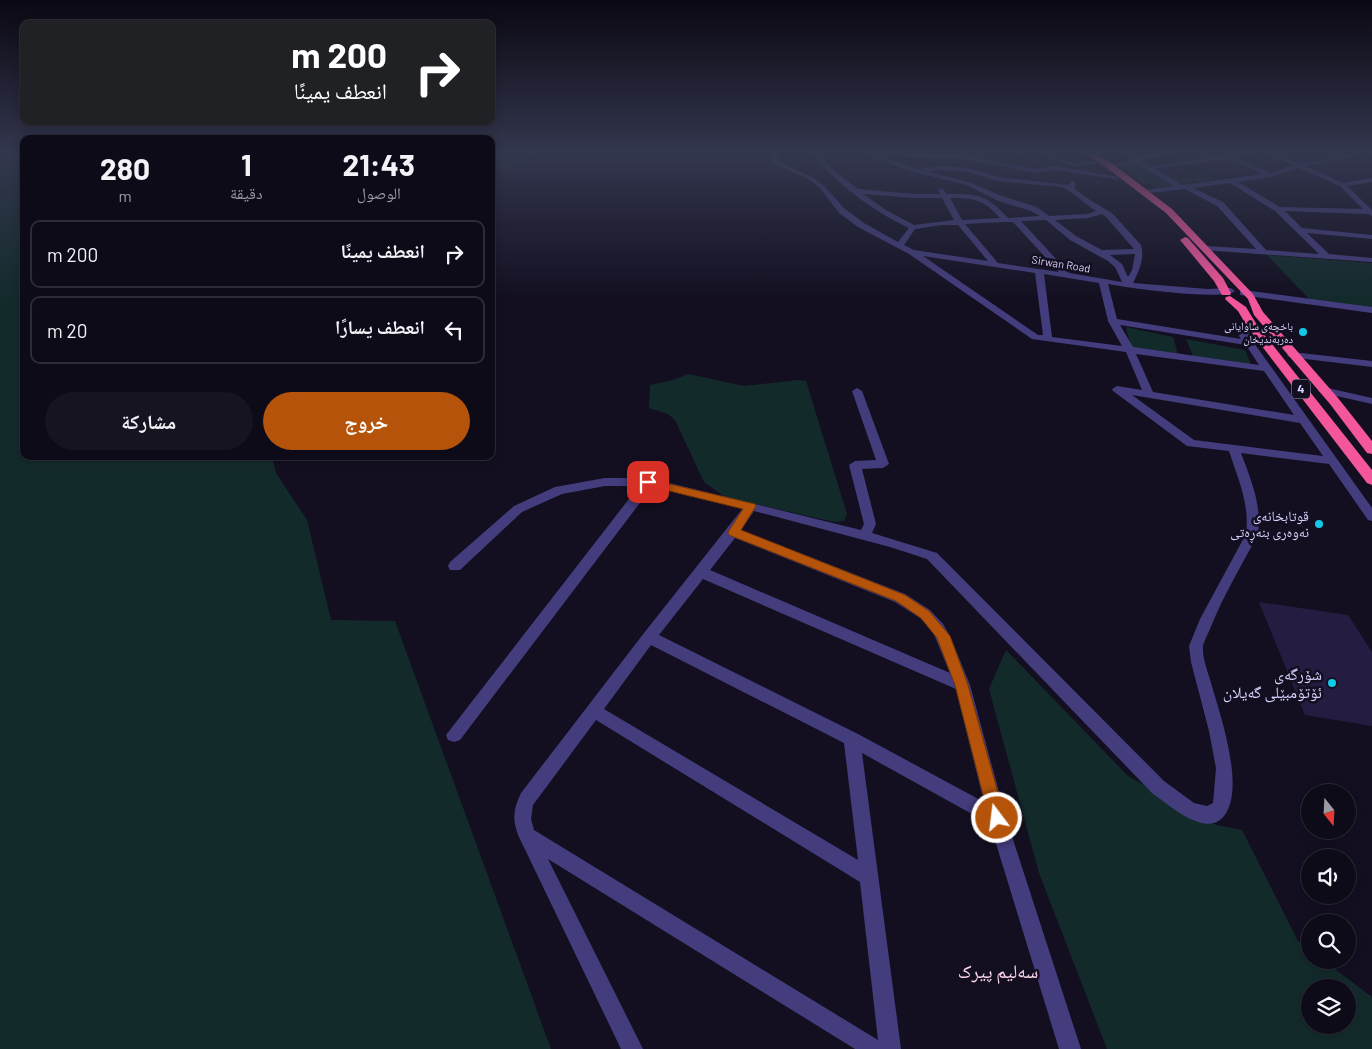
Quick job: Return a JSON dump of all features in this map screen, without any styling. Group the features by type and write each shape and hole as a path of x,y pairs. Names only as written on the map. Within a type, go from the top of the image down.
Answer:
{"highway":[{"name":"4","path":"1148,202 1159,211 1219,280 1228,295 1242,310 1252,326 1372,480"},
{"name":"4","path":"1158,202 1206,248 1372,450"},
{"path":"1228,295 1238,302 1249,298"}],"street":[{"path":"835,202 842,211 861,225 912,252 1035,337 1268,370"},
{"path":"871,202 883,212 913,227 1088,216 1103,211"},
{"path":"948,202 956,218 996,265"},
{"path":"987,202 1012,221 1068,277"},
{"path":"1013,202 1034,209 1073,238 1119,266 1128,285"},
{"path":"1087,202 1110,215 1140,251 1136,270 1128,285"},
{"path":"1216,202 1220,204 1264,253"},
{"path":"1266,202 1278,209 1327,257"},
{"path":"1360,202 1371,213"},
{"path":"1278,209 1371,213"},
{"path":"899,246 913,227"},
{"path":"1300,230 1372,237"},
{"path":"1206,248 1372,260"},
{"path":"1100,253 1140,251"},
{"name":"Sirwan Road","path":"912,252 1103,282 1228,295"},
{"path":"1039,272 1048,339"},
{"path":"1103,282 1113,321 1130,351 1148,394"},
{"path":"1249,298 1372,310"},
{"path":"1249,298 1372,316"},
{"path":"1113,321 1250,343"},
{"path":"1252,326 1246,327 1244,332 1250,343 1372,517"},
{"path":"1292,354 1372,364"},
{"path":"1304,420 1117,389 1191,443 1333,462"},
{"path":"1323,390 1372,401"},
{"path":"857,391 883,464 855,465 870,524 865,536"},
{"path":"1334,402 1372,410"},
{"path":"455,566 518,509 559,490 605,482 648,482 751,506 932,556 1158,787 1190,810 1208,815 1214,814 1219,810 1222,802 1224,768 1218,731 1198,662 1196,646 1206,619 1252,534 1254,523 1254,510 1234,449"},
{"path":"454,735 648,482"},
{"path":"632,1049 522,823 521,815 527,799 751,506"},
{"path":"733,532 900,598 917,608 932,621 943,636 962,685 997,818 1070,1049"},
{"path":"701,572 962,685"},
{"path":"649,637 852,739 997,818"},
{"path":"594,711 868,876"},
{"path":"852,739 890,1049"},
{"path":"529,837 874,1049"}],"green space":[{"path":"0,202 20,202 20,460 273,460 276,473 307,520 331,620 395,621 551,1049 0,1049"},
{"path":"1267,255 1372,263 1372,308 1311,301"},
{"path":"1126,327 1173,337 1178,355 1131,348"},
{"path":"1186,339 1245,350 1251,364 1193,356"},
{"path":"688,374 744,386 798,380 806,381 847,514 844,521 834,522 725,497 704,482 675,420 668,414 649,408 650,385 673,380"},
{"path":"1006,650 1128,776 1216,825 1242,830 1298,941 1301,943 1301,969 1335,969 1348,979 1301,979 1301,1034 1356,1034 1356,985 1372,997 1372,1049 1107,1049 1039,873 989,689"}],"building":[{"name":"شۆرگه‌ى ئۆتۆمبێلى گه‌یلان","path":"1259,602 1348,615 1372,652 1372,726 1305,715"}],"place":[{"name":"باخچەی ساوایانی دەربەندیخان","path":"1303,332"},
{"name":"قوتابخانەی نەوەری بنەڕەتی","path":"1319,524"},
{"name":"شۆرگه‌ى ئۆتۆمبێلى گه‌یلان","path":"1332,683"}],"district":[{"name":"سەلیم پیرک","path":"998,971"}],"route":[{"path":"648,482 751,506 733,532 900,598 925,614 943,636 962,685 997,818"}]}
